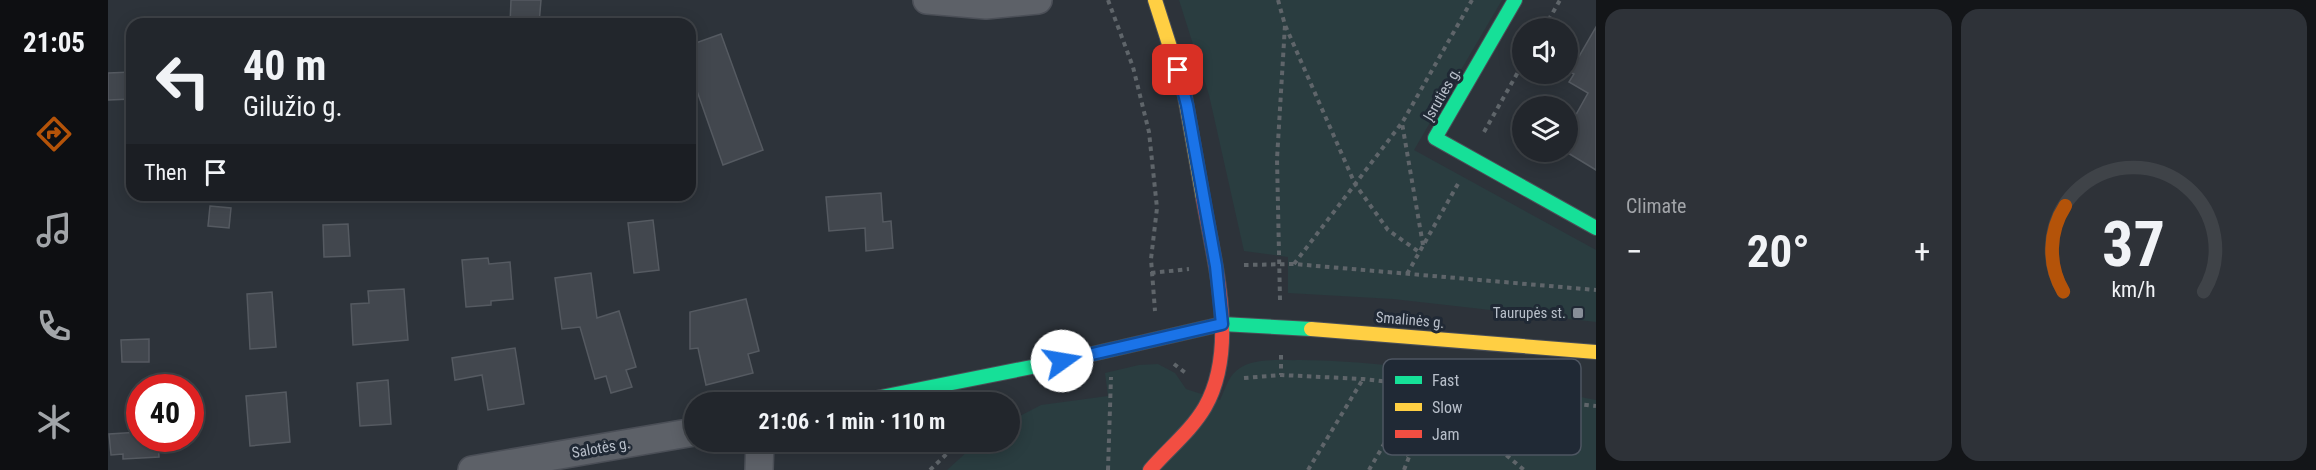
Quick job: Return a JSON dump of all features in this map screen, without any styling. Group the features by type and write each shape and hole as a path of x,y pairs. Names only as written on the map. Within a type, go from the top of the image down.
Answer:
{"street":[{"path":"927,0 986,5 1038,0"},
{"path":"1150,470 1198,418 1209,399 1215,381 1222,324 1216,266 1187,105 1155,0"},
{"name":"Įsruties g.","path":"1515,0 1435,138 1596,228"},
{"path":"904,392 1222,324"},
{"name":"Smalinės g.","path":"1222,324 1281,326 1596,352"},
{"name":"Salotės g.","path":"472,470 684,434"},
{"path":"759,470 760,452"}],"path":[{"path":"1108,0 1133,68 1149,132 1157,208 1150,259 1157,317"},
{"path":"1278,0 1285,25 1355,184 1388,230 1419,252"},
{"path":"1294,264 1401,123 1472,0"},
{"path":"1550,18 1560,0"},
{"path":"1285,25 1276,159 1280,264 1596,290"},
{"path":"1407,274 1472,160 1477,144 1512,83"},
{"path":"1401,123 1423,245"},
{"path":"1108,470 1111,349"},
{"path":"1168,360 1189,376 1215,381 1281,375 1383,381"},
{"path":"1308,470 1364,379"},
{"path":"1581,404 1596,406"},
{"path":"1369,470 1383,444"},
{"path":"930,470 949,452"},
{"path":"1506,455 1524,470"},
{"path":"1404,470 1409,457"}],"shaded area":[{"path":"1179,0 1502,0 1414,150 1596,250 1596,322 1393,299 1288,293 1288,257 1244,251 1209,95"},
{"path":"1301,360 1383,365 1383,455 1581,455 1581,397 1596,400 1596,470 947,470 967,452 1020,452 1020,416 1041,405 1108,396 1105,373 1139,365 1158,364 1175,373 1186,389 1220,400 1233,374 1239,368 1256,362"}],"building":[{"path":"511,0 541,0 540,18 510,18"},
{"path":"1596,27 1596,170 1578,159 1578,111 1588,93 1572,84 1578,84 1578,58"},
{"path":"721,34 763,150 723,165 696,88 696,43"},
{"path":"126,72 126,99 108,100 108,73"},
{"path":"881,193 883,222 891,221 893,248 866,251 865,228 829,231 826,197"},
{"path":"210,206 231,208 229,228 208,226"},
{"path":"653,220 659,270 634,273 628,223"},
{"path":"348,224 350,256 324,257 323,225"},
{"path":"488,258 489,264 510,262 513,299 491,301 491,305 466,307 462,260"},
{"path":"591,273 597,318 619,311 636,367 626,370 632,387 611,393 606,376 595,379 580,327 562,329 555,278"},
{"path":"404,289 408,340 353,345 351,304 369,303 368,291"},
{"path":"272,292 276,347 250,349 247,294"},
{"path":"746,299 759,351 748,354 753,373 706,385 698,348 690,349 690,312"},
{"path":"149,339 149,362 122,362 121,340"},
{"path":"515,348 524,404 488,410 482,375 455,380 452,358"},
{"path":"388,380 391,424 360,426 357,383"},
{"path":"286,392 290,442 250,446 246,396"},
{"path":"126,433 126,452 159,452 159,457 123,459 123,454 111,455 109,434"}],"traffic: fast":[{"path":"1515,0 1435,138 1596,228"},
{"path":"906,392 1062,361 1222,324 1311,329"}],"traffic: slow":[{"path":"1155,0 1184,91 1203,198"},
{"path":"1311,329 1596,352"}],"traffic: jam":[{"path":"1150,470 1186,432 1205,407 1215,383 1221,358 1221,304 1203,198"}],"place":[{"name":"Taurupės st.","path":"1578,313"}],"route":[{"path":"1062,361 1222,324 1216,266 1187,105 1178,70"}]}
